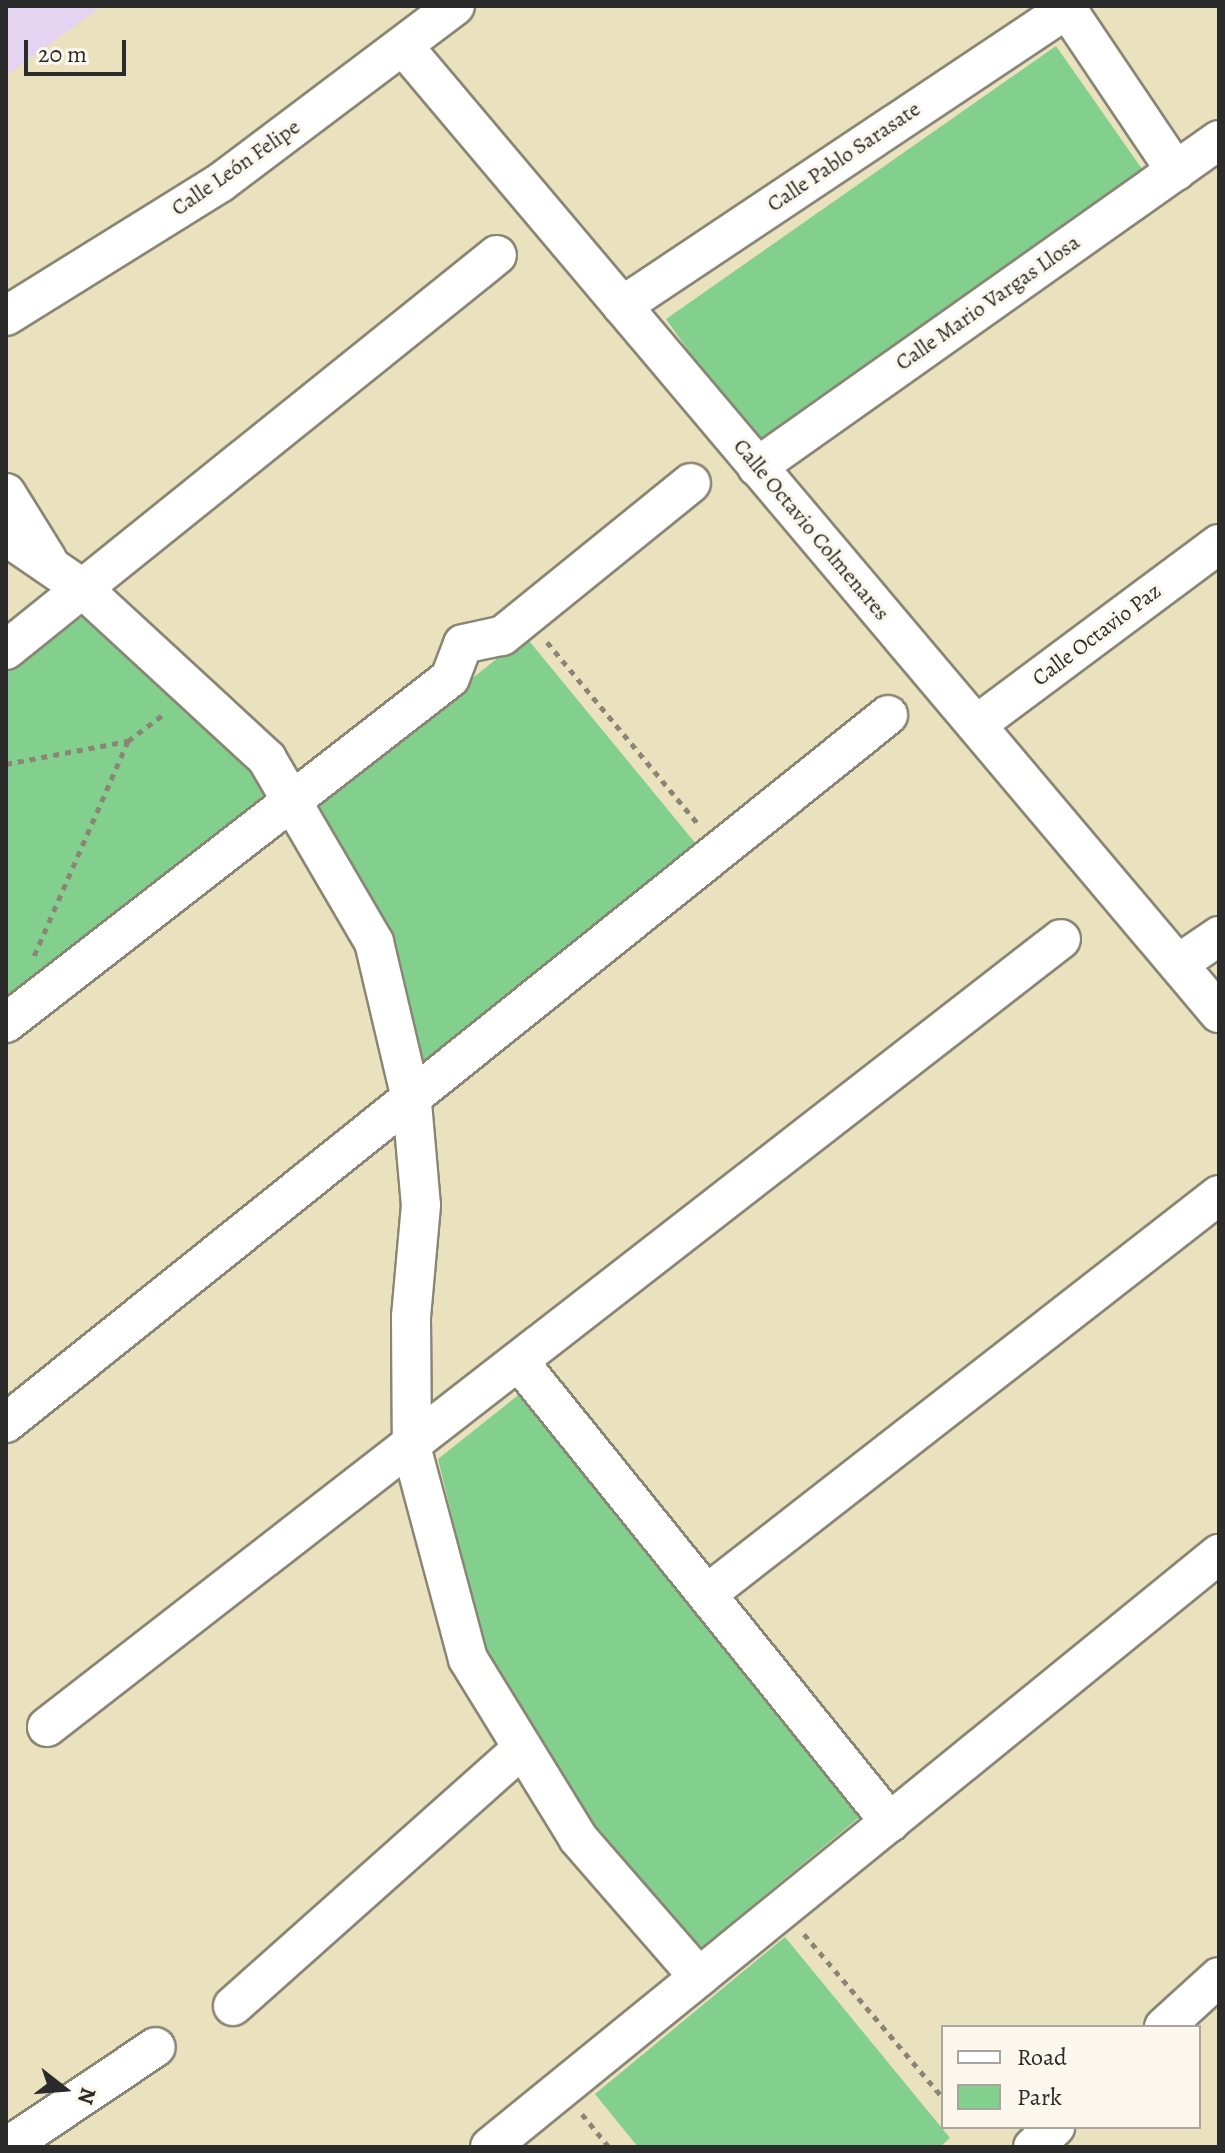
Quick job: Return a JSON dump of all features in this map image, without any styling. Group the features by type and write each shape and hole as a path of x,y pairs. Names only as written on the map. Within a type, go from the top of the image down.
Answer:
{"street":[{"name":"Calle León Felipe","path":"6,316 220,183 455,6"},
{"path":"1066,7 1176,171"},
{"name":"Calle Pablo Sarasate","path":"622,306 1066,7"},
{"name":"Calle Octavio Colmenares","path":"404,47 1219,1013"},
{"name":"Calle Mario Vargas Llosa","path":"757,467 1219,140"},
{"path":"6,650 497,255"},
{"path":"6,1023 294,803 450,678 463,644 502,636 691,483"},
{"path":"6,493 48,562"},
{"path":"6,536 82,588 267,759 374,942 412,1103 421,1205 411,1317 412,1450 468,1659 519,1751 578,1838 699,1977"},
{"name":"Calle Octavio Paz","path":"976,725 1219,544"},
{"path":"6,1423 412,1103 888,715"},
{"path":"1178,964 1219,936"},
{"path":"47,1727 412,1450 1061,939"},
{"path":"707,1594 1219,1195"},
{"path":"520,1363 890,1822"},
{"path":"490,2147 1219,1554"},
{"path":"233,2006 519,1751"},
{"path":"1166,2025 1219,1977"},
{"path":"7,2147 156,2047"},
{"path":"1033,2147 1053,2129"}],"path":[{"path":"526,616 721,851"},
{"path":"6,764 128,741 195,690"},
{"path":"32,960 128,741"},
{"path":"783,1909 941,2096"}],"shaded area":[{"path":"6,6 102,6 6,76"}],"green space":[{"path":"1056,46 1145,173 755,446 666,319"},
{"path":"79,609 252,767 271,805 6,1008 6,669"},
{"path":"525,636 701,850 418,1083 310,809"},
{"path":"521,1393 862,1815 701,1948 589,1826 484,1648 438,1459"},
{"path":"785,1937 950,2138 940,2147 638,2147 595,2094"}]}
